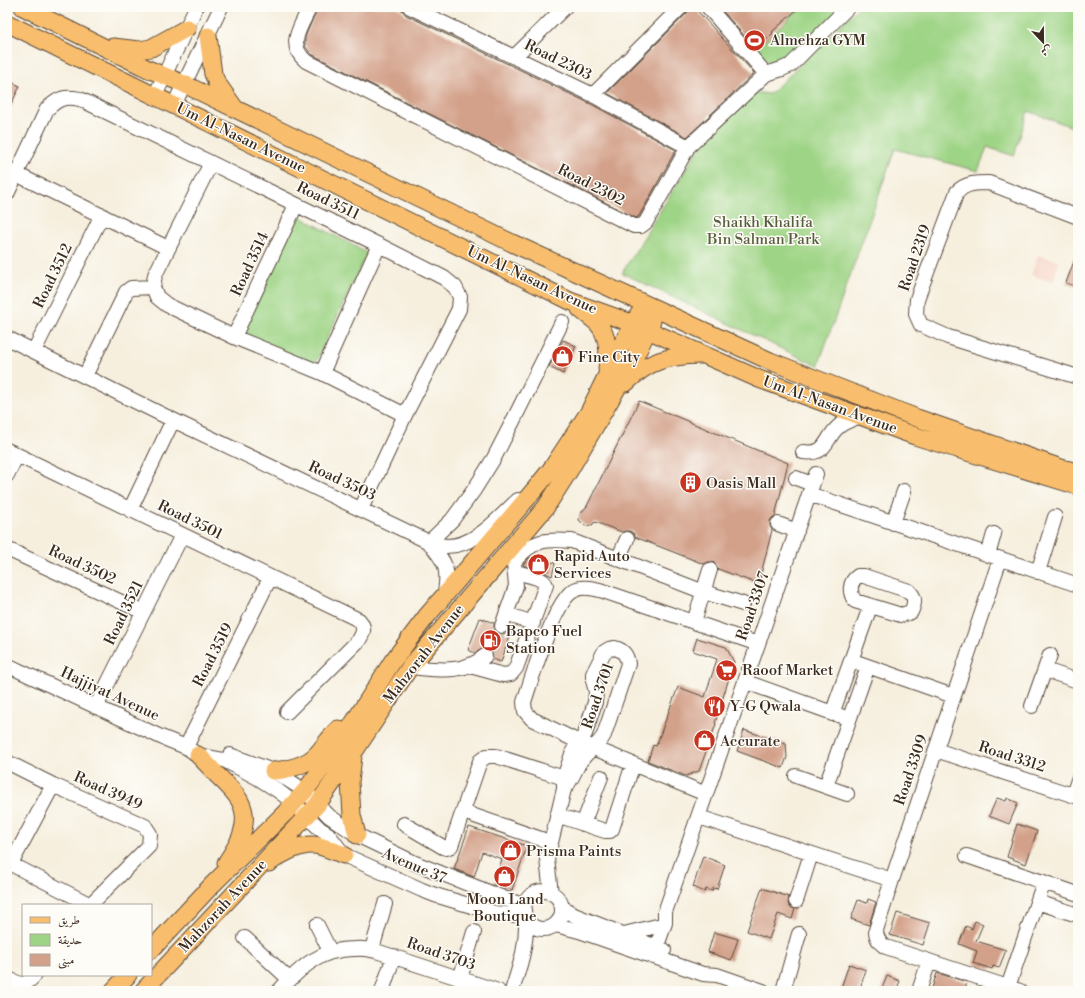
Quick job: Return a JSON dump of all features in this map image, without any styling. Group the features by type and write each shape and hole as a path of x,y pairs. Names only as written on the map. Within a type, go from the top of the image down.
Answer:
{"main road":[{"name":"Um Al-Nasan Avenue","path":"23,7 105,46 148,69 184,84 512,243 770,361 917,418 1062,468 1078,472"},
{"name":"Um Al-Nasan Avenue","path":"7,23 570,301 641,327 759,379 915,436 1078,486"},
{"path":"105,46 139,50 151,48 187,28"},
{"path":"208,36 213,74 217,83 235,109"},
{"path":"570,301 595,321 604,333 608,352 606,378"},
{"name":"Mahzorah Avenue","path":"143,991 312,810 353,753 410,667 473,592 514,561 569,471 633,361 641,327 650,307"},
{"name":"Mahzorah Avenue","path":"152,949 212,885 285,813 299,797 338,747 392,662 446,593 552,468 589,412 621,346 641,327"},
{"path":"611,399 642,369 659,360 702,355"},
{"path":"273,771 284,770 308,761 317,754 344,722 359,714"},
{"path":"192,751 236,793 244,815 242,833 236,848 212,885"},
{"path":"353,753 350,782 352,815 357,835"},
{"path":"253,874 285,853 307,846 313,845 344,855"},
{"path":"114,991 127,976"}],"street":[{"path":"155,96 196,7"},
{"path":"174,105 221,7"},
{"name":"Road 2302","path":"310,7 295,43 300,56 306,61 634,226 641,226 646,222 688,147 766,74 773,73 791,65 848,7"},
{"name":"Road 2303","path":"410,7 593,95 688,147"},
{"path":"514,57 565,7"},
{"path":"593,95 681,7"},
{"path":"708,7 766,74"},
{"name":"Road 3511","path":"7,194 47,109 57,100 68,97 80,99 379,245 444,278 455,287 460,297 458,309 405,415 361,509"},
{"path":"211,163 155,275 153,287 157,297 167,305 234,337 322,373 405,415"},
{"path":"16,174 168,248"},
{"name":"Road 2319","path":"1078,217 989,184 977,183 963,186 957,192 917,299 916,314 921,325 936,332 1078,377"},
{"name":"Road 3514","path":"234,337 296,205"},
{"name":"Road 3512","path":"34,352 102,216"},
{"path":"322,373 379,245"},
{"path":"85,376 124,294 131,288 153,287"},
{"path":"460,544 453,542 448,536 448,528 494,458 562,322"},
{"name":"Road 3503","path":"7,338 173,420 429,542"},
{"path":"803,452 817,452 822,449 836,428 841,424 861,416"},
{"path":"130,510 173,420"},
{"path":"7,475 12,452"},
{"name":"Road 3501","path":"12,452 359,620 364,631 359,640 287,712"},
{"path":"796,478 812,484 893,523 1078,585"},
{"name":"Road 3307","path":"651,951 665,923 665,912 746,682 812,484"},
{"path":"429,542 446,546 460,544 471,540 483,532 519,498 536,488"},
{"path":"893,523 904,491"},
{"path":"1038,572 1055,517"},
{"path":"429,542 452,520"},
{"path":"778,524 797,531"},
{"name":"Road 3309","path":"994,534 994,557 953,696 892,880 876,930 876,936 882,945 886,947 929,961 988,986 1014,989"},
{"name":"Road 3521","path":"96,707 182,535"},
{"path":"618,559 627,539"},
{"path":"533,623 504,620 516,586 514,561 524,550 538,542 555,540 572,541 704,592 743,604"},
{"path":"429,542 442,558 447,569 448,576 446,593"},
{"name":"Road 3502","path":"7,549 143,612"},
{"path":"470,666 502,675 511,674 516,668 546,585 545,582 514,561"},
{"path":"694,622 710,570"},
{"name":"Road 3519","path":"192,751 270,578"},
{"path":"706,794 579,742 532,719 525,711 524,702 555,615 562,601 572,591 585,587 600,590 758,644"},
{"path":"832,714 870,607"},
{"name":"Road 3701","path":"551,892 547,859 550,842 564,784 573,751 586,734 595,702 596,692 593,674 604,652 609,649 620,649 625,653 628,664 602,740 580,762 568,784 564,784"},
{"path":"1032,706 1050,655"},
{"path":"410,667 448,670 470,666 485,656"},
{"path":"851,660 953,696"},
{"name":"Hajjiyat Avenue","path":"7,665 192,751 224,760 243,769 277,790 299,797"},
{"path":"826,786 868,666"},
{"path":"1045,670 1078,681"},
{"path":"746,682 832,714 850,719"},
{"name":"Road 3312","path":"936,750 1075,796"},
{"name":"Hajjiyat Avenue","path":"192,751 238,757 273,771 312,810"},
{"path":"404,824 443,847 448,848 452,844 479,766 483,758 492,755 564,784"},
{"name":"Road 3949","path":"7,762 53,785 145,826 150,834 149,846 91,904"},
{"path":"557,815 607,832 612,829 633,764"},
{"path":"796,776 847,794"},
{"path":"583,824 601,777"},
{"path":"1075,796 1078,780"},
{"path":"53,785 9,863 85,902 86,904"},
{"path":"312,810 329,816 357,835 525,914 531,926 579,931 651,951 706,967 717,975 763,991"},
{"name":"Avenue 37","path":"312,810 344,855 435,895 495,913 525,914"},
{"path":"463,812 550,842"},
{"path":"699,816 892,880"},
{"path":"796,901 812,854"},
{"path":"966,856 1078,894"},
{"path":"1014,989 1037,902 1044,882"},
{"path":"512,991 523,956 526,937 525,914 528,898 536,892 551,892 558,898 562,907 561,917 523,956"},
{"path":"1037,902 1078,915"},
{"path":"372,950 384,904"},
{"path":"562,907 574,915 624,934 651,951"},
{"name":"Road 3307","path":"651,951 657,926 660,918 665,912"},
{"path":"316,925 330,952"},
{"path":"624,934 657,926"},
{"path":"460,979 474,932"},
{"path":"783,991 799,934"},
{"path":"245,938 290,980"},
{"name":"Road 3703","path":"279,991 311,961 330,952 341,949 372,950 498,991"},
{"path":"382,991 394,956"},
{"path":"919,991 929,961"},
{"path":"7,978 17,984 23,984 29,982 34,976"}],"shaded area":[{"path":"1038,255 1059,261 1053,283 1031,275"}],"green space":[{"path":"801,7 841,7 783,66 775,68 748,41 756,31 765,41"},
{"name":"Shaikh Khalifa Bin Salman Park","path":"859,7 1078,7 1078,129 1028,111 1014,156 987,147 978,171 895,149 818,366 622,273 696,153 752,92 770,94"},
{"path":"297,215 367,253 312,370 241,336"}],"building":[{"path":"318,7 396,7 402,10 406,15 591,104 676,150 639,216 636,218 311,54 305,46 305,37"},
{"path":"689,7 694,7 754,73 687,137 607,93 687,13"},
{"path":"719,7 800,7 772,32 773,33 765,41 755,30 747,39"},
{"path":"7,80 20,86 7,113"},
{"path":"1077,253 1078,254 1078,287 1066,283"},
{"name":"Fine City","path":"563,340 576,346 563,374 549,367"},
{"name":"Oasis Mall","path":"639,401 788,463 775,516 770,521 772,530 759,582 750,581 718,569 713,562 704,564 635,537 630,531 622,532 595,522 592,525 585,526 579,520 580,514 587,506"},
{"name":"Rapid Auto Services","path":"529,558 555,563 552,576 523,565"},
{"name":"Bapco Fuel Station","path":"480,618 494,623 494,628 499,634 504,634 510,629 512,630 501,662 493,659 492,651 488,648 484,648 475,653 468,650"},
{"path":"697,638 726,647 734,662 715,723 716,724 699,771 686,776 648,761 653,745 656,746 678,687 705,697 717,659 693,651"},
{"path":"744,730 786,744 787,757 783,768 737,751"},
{"path":"997,798 1006,801 1007,798 1018,803 1009,824 989,816"},
{"path":"1017,824 1037,831 1026,864 1007,857"},
{"path":"469,827 527,846 512,890 494,884 502,859 482,852 474,877 454,869"},
{"path":"703,856 725,865 717,889 713,888 712,891 706,889 705,892 693,887"},
{"path":"762,888 789,897 788,904 790,907 795,909 792,919 778,914 769,939 747,931"},
{"path":"868,899 876,902 869,925 851,919 858,900 867,903"},
{"path":"897,913 930,923 923,945 890,935"},
{"path":"975,921 983,924 976,941 1006,950 999,968 993,966 992,969 973,963 977,951 959,944 966,926 972,929"},
{"path":"714,932 738,939 731,960 708,952"},
{"path":"849,964 866,970 859,991 840,991"},
{"path":"937,973 967,982 964,991 931,991"},
{"path":"887,976 900,981 896,991 881,991"}],"tunnel":[{"path":"485,656 491,648 502,626"}],"place":[{"name":"Almehza GYM","path":"755,40"},
{"name":"Fine City","path":"563,357"},
{"name":"Oasis Mall","path":"691,483"},
{"name":"Rapid Auto Services","path":"539,565"},
{"name":"Bapco Fuel Station","path":"490,640"},
{"name":"Raoof Market","path":"727,670"},
{"name":"Y-G Qwala","path":"715,706"},
{"name":"Accurate","path":"704,741"},
{"name":"Prisma Paints","path":"511,851"},
{"name":"Moon Land Boutique","path":"505,876"}]}
